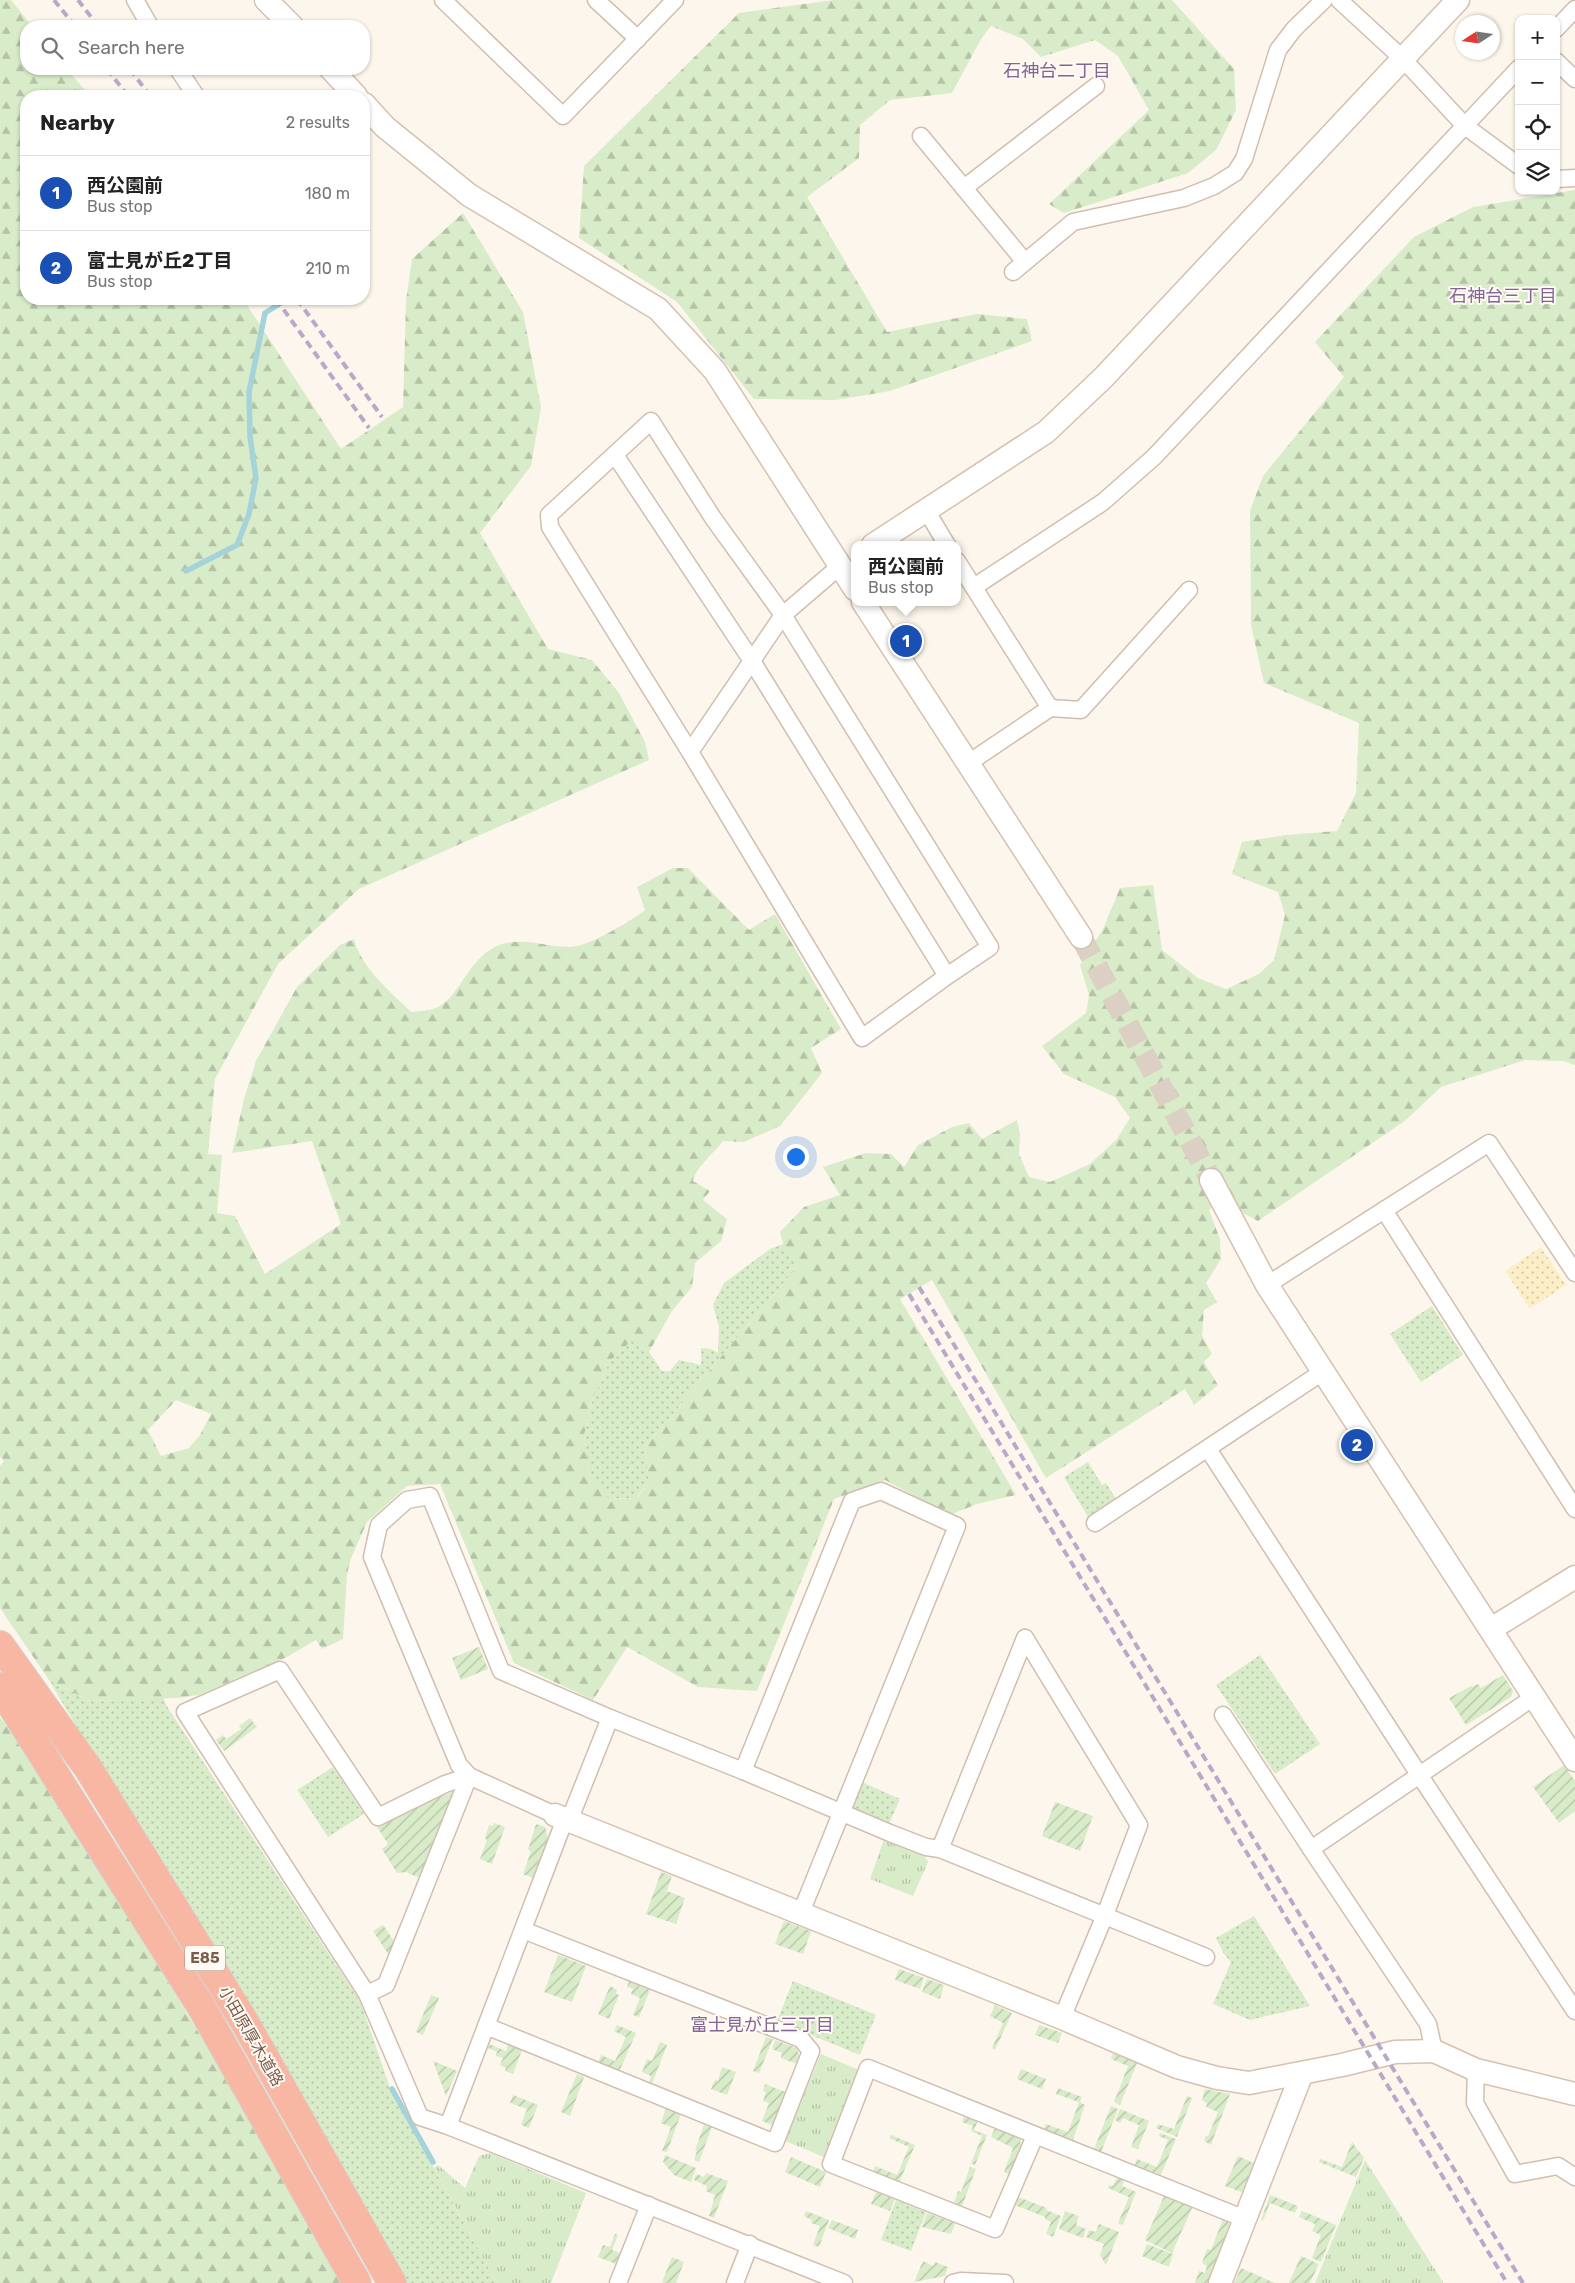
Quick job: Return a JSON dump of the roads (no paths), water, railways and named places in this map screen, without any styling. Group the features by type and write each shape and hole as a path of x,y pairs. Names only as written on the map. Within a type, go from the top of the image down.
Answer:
{"highway":[{"name":"小田原厚木道路","path":"0,1645 88,1768 244,2022 392,2283"},
{"name":"小田原厚木道路","path":"0,1687 202,2008 357,2283"}],"street":[{"path":"135,0 147,20"},
{"path":"266,0 286,20"},
{"path":"443,0 563,116 675,0"},
{"path":"596,0 638,39"},
{"path":"921,136 964,188 1019,267 1073,222 1184,198 1214,186 1235,173 1244,159 1278,50 1294,29 1324,0"},
{"path":"1339,0 1403,59 1465,126 1515,163"},
{"path":"879,541 1046,432 1104,377 1458,0"},
{"path":"1560,24 1575,9"},
{"path":"1560,65 1575,79"},
{"path":"974,587 1103,502 1154,457 1515,72"},
{"path":"182,75 192,90"},
{"path":"337,75 350,90"},
{"path":"964,188 1096,86"},
{"path":"370,111 385,127 469,194 658,309 714,372 847,561 851,575"},
{"path":"1560,179 1575,178"},
{"path":"651,421 713,518 783,615 990,947 862,1038 690,752 550,527 548,516 615,454 651,421"},
{"path":"615,454 752,661 947,976"},
{"path":"926,510 945,541"},
{"path":"690,752 783,615 847,561"},
{"path":"961,567 1050,708"},
{"path":"967,764 1050,708 1081,710 1189,590"},
{"path":"866,606 1081,937"},
{"path":"1267,1285 1489,1143 1575,1273"},
{"path":"1211,1180 1267,1285 1575,1760"},
{"path":"1384,1210 1575,1509"},
{"path":"1095,1523 1324,1371"},
{"path":"1208,1449 1575,2011"},
{"path":"743,1771 852,1501 881,1491 957,1526 800,1915"},
{"path":"1206,1957 940,1849 926,1847 610,1718 501,1671 430,1496 407,1500 379,1525 372,1557 459,1765 469,1776 563,1818 800,1915 1062,2018 1177,2067 1217,2078 1249,2083 1395,2052 1434,2051 1476,2070 1575,2094"},
{"path":"1491,1629 1575,1577"},
{"path":"940,1849 1025,1638 1139,1825 1105,1915 1062,2018"},
{"path":"469,1776 445,1784 378,1817 280,1670 185,1712 367,1994 420,2116 750,2244 844,2283"},
{"path":"1311,1849 1534,1697"},
{"path":"1223,1714 1428,2024 1434,2051"},
{"path":"448,2126 523,1930 563,1818 610,1718"},
{"path":"367,1994 386,1985 469,1776"},
{"path":"486,2026 775,2143 811,2051 801,2039 523,1930"},
{"path":"1035,2136 995,2229 831,2164 868,2068 1245,2219"},
{"path":"1476,2070 1475,2103 1515,2174 1558,2166 1575,2176"},
{"path":"1220,2283 1302,2073"},
{"path":"618,2283 649,2205"},
{"path":"735,2283 750,2244"},
{"path":"952,2283 961,2281 1005,2283"}],"waterway":[{"path":"186,571 237,545 249,514 256,478 250,437 249,392 265,313 278,305"},
{"path":"392,2089 433,2162"}],"tunnel":[{"path":"1081,937 1211,1180"}],"railway":[{"path":"54,0 70,20"},
{"path":"78,0 93,20"},
{"path":"112,75 123,90"},
{"path":"134,75 146,90"},
{"path":"280,305 369,428"},
{"path":"301,305 382,417"},
{"path":"919,1287 1523,2283"},
{"path":"909,1294 1507,2283"}],"place":[{"name":"西公園前","path":"906,641"},
{"name":"富士見が丘2丁目","path":"1357,1445"}],"district":[{"name":"石神台二丁目","path":"1057,71"},
{"name":"石神台三丁目","path":"1503,296"},
{"name":"富士見が丘三丁目","path":"762,2025"}]}
